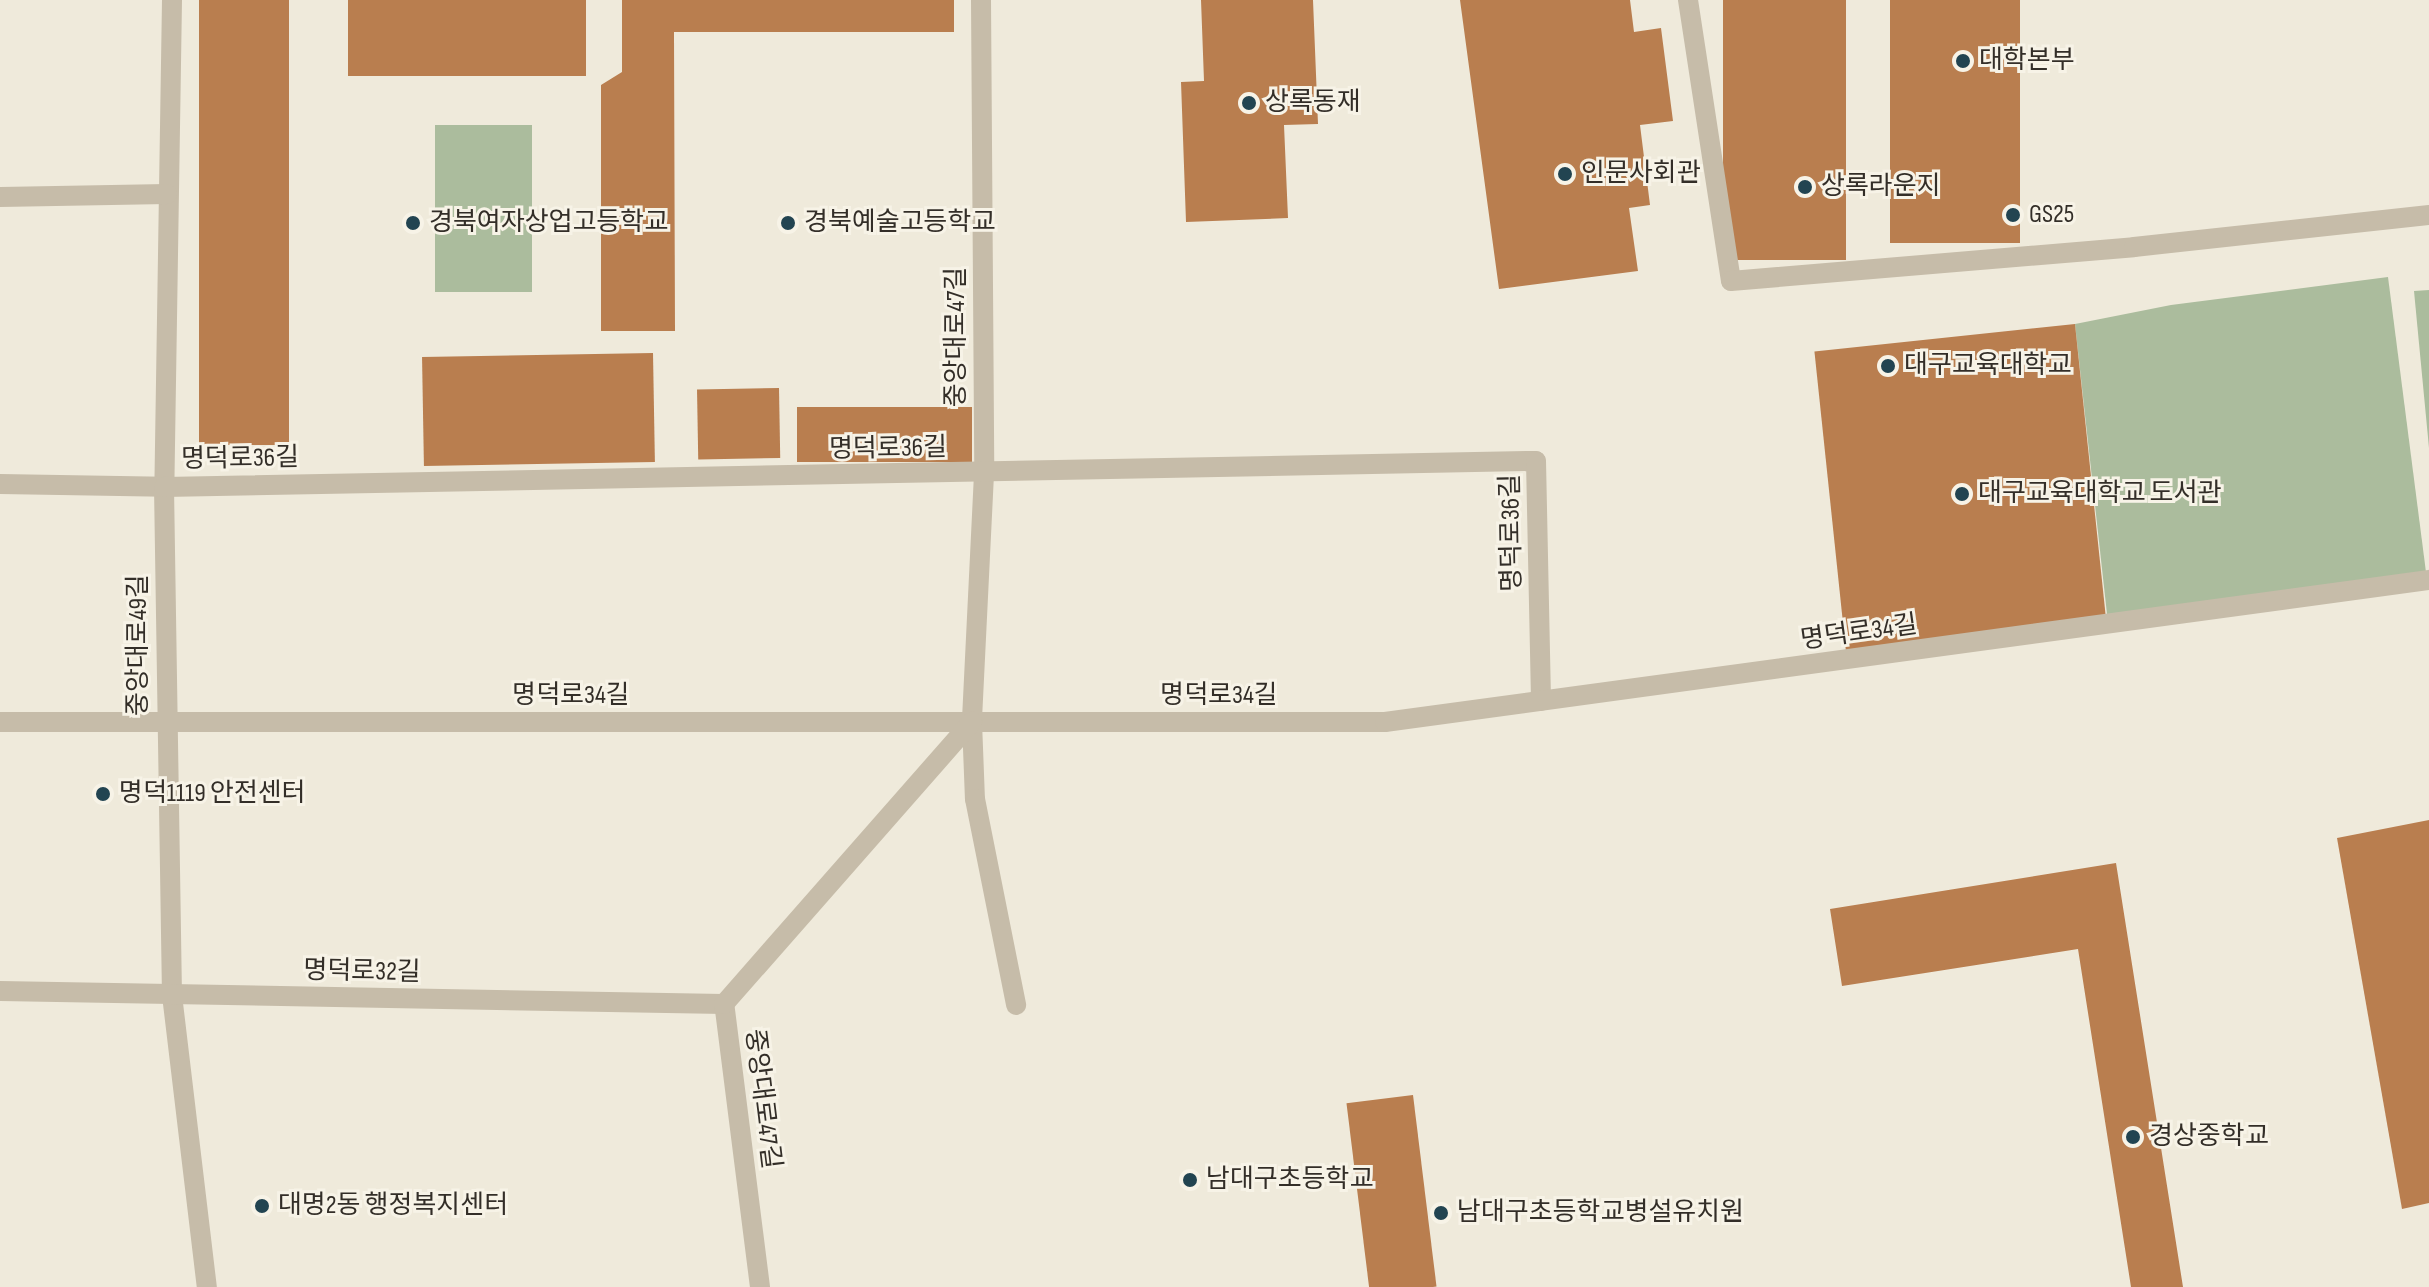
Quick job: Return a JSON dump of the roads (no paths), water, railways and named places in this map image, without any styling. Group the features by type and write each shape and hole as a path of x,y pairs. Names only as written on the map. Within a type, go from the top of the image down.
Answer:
{"street":[{"name":"중앙대로49길","path":"172,0 164,487 165,722 172,995 207,1287"},
{"name":"중앙대로47길","path":"981,0 984,474 972,722 975,799 1016,1005"},
{"path":"1688,0 1731,281 2134,247 2429,215"},
{"path":"0,197 167,194"},
{"name":"명덕로36길","path":"0,484 164,487 984,474 1536,461 1541,701"},
{"name":"명덕로34길","path":"0,722 1385,722 2429,580"},
{"name":"중앙대로47길","path":"760,1287 724,1004 972,722"},
{"name":"명덕로32길","path":"0,991 724,1004"}],"place":[{"name":"대학본부","path":"1963,61"},
{"name":"상록동재","path":"1249,103"},
{"name":"인문사회관","path":"1565,174"},
{"name":"상록라운지","path":"1805,187"},
{"name":"GS25","path":"2013,215"},
{"name":"경북여자상업고등학교","path":"413,223"},
{"name":"경북예술고등학교","path":"788,223"},
{"name":"대구교육대학교","path":"1888,366"},
{"name":"대구교육대학교 도서관","path":"1962,494"},
{"name":"명덕1119 안전센터","path":"103,794"},
{"name":"경상중학교","path":"2133,1137"},
{"name":"남대구초등학교","path":"1190,1180"},
{"name":"대명2동 행정복지센터","path":"262,1206"},
{"name":"남대구초등학교병설유치원","path":"1441,1213"}]}
